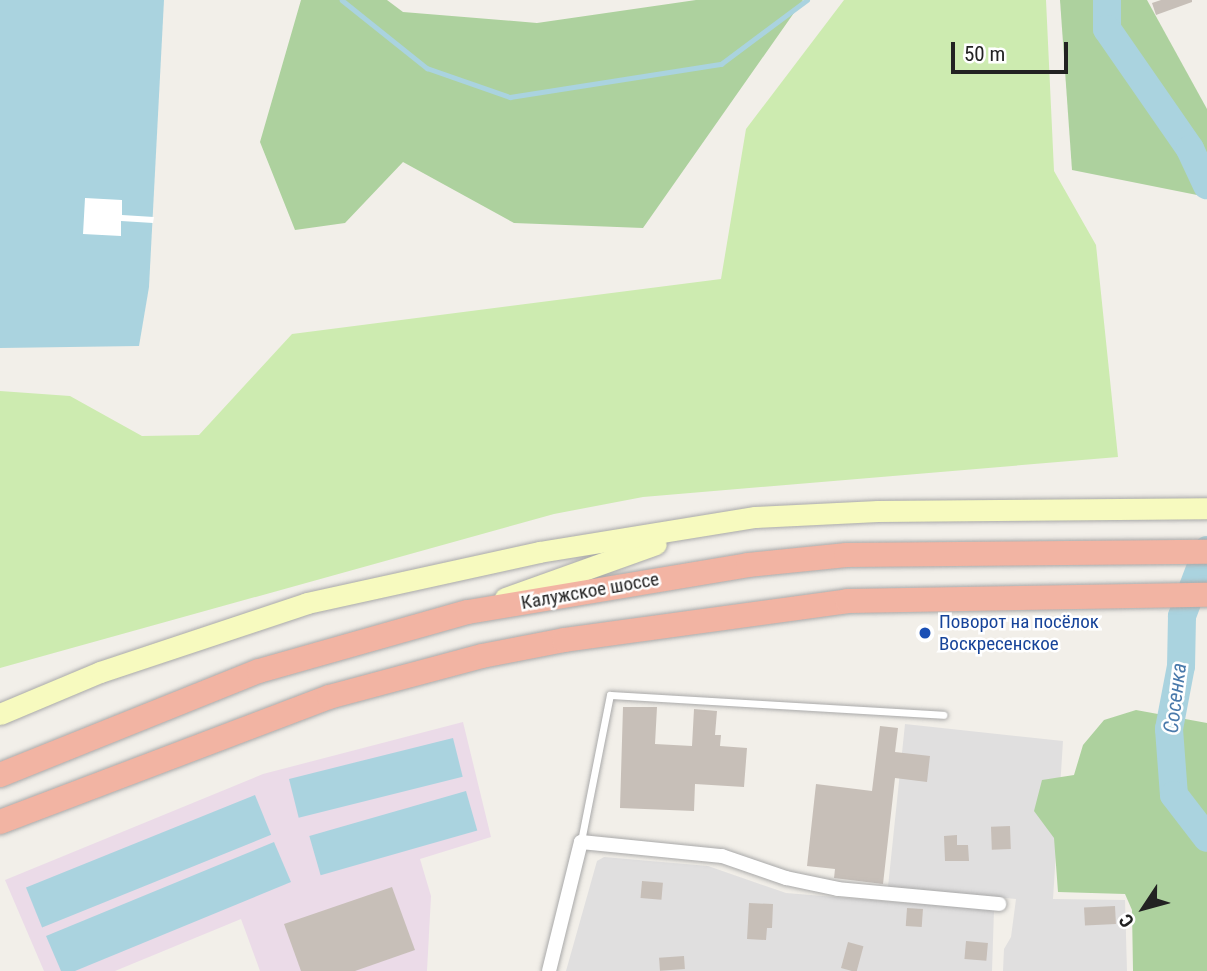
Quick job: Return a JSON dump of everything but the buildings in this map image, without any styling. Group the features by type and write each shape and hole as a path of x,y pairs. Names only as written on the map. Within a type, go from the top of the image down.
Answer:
{"highway":[{"name":"Калужское шоссе","path":"0,775 259,671 468,612 748,565 846,555 1207,552"},
{"path":"0,822 329,697 482,656 643,625 847,601 1207,594"}],"main road":[{"path":"0,714 100,672 307,603 539,552 755,517 878,511 1110,506 1207,508"},
{"path":"468,612 715,524"}],"street":[{"path":"549,971 581,842 722,856 786,878 838,889 999,904"}],"lane":[{"path":"581,842 610,695 943,715"}],"shaded area":[{"path":"463,722 491,837 420,859 431,896 427,971 260,971 241,919 115,971 44,971 5,880 263,774"},
{"path":"905,724 1063,741 1053,899 1125,900 1127,971 1003,971 1004,949 1011,937 1016,899 888,887"},
{"path":"604,857 708,866 786,893 994,910 992,971 566,971 597,861"}],"green space":[{"path":"301,0 387,0 403,12 537,23 696,0 803,0 643,228 514,223 403,162 345,223 295,230 260,142"},
{"path":"844,0 1046,0 1054,171 1096,245 1118,457 643,497 554,514 0,668 0,391 70,396 142,436 199,435 292,334 721,279 746,129"},
{"path":"1060,0 1147,0 1207,109 1207,197 1072,170"},
{"path":"1136,710 1207,723 1207,971 1133,971 1132,910 1125,894 1058,892 1054,838 1034,811 1042,780 1074,775 1083,745 1104,720"}],"water":[{"path":"0,0 164,0 149,287 139,346 0,348"},
{"path":"453,738 463,777 299,818 289,779"},
{"path":"466,791 477,830 321,875 309,836"},
{"path":"255,795 271,835 42,927 26,888"},
{"path":"274,842 291,882 75,971 61,971 46,936"}],"pier":[{"path":"85,198 122,200 122,215 154,217 153,223 121,221 121,236 83,234"}],"waterway":[{"path":"342,0 427,68 510,97 721,64 807,0"},
{"name":"Сосенка","path":"1107,0 1107,29 1190,149 1207,185"},
{"name":"Сосенка","path":"1207,550 1182,616 1181,666 1169,729 1174,795 1207,838"}],"place":[{"name":"Поворот на посёлок Воскресенское","path":"925,633"}]}
